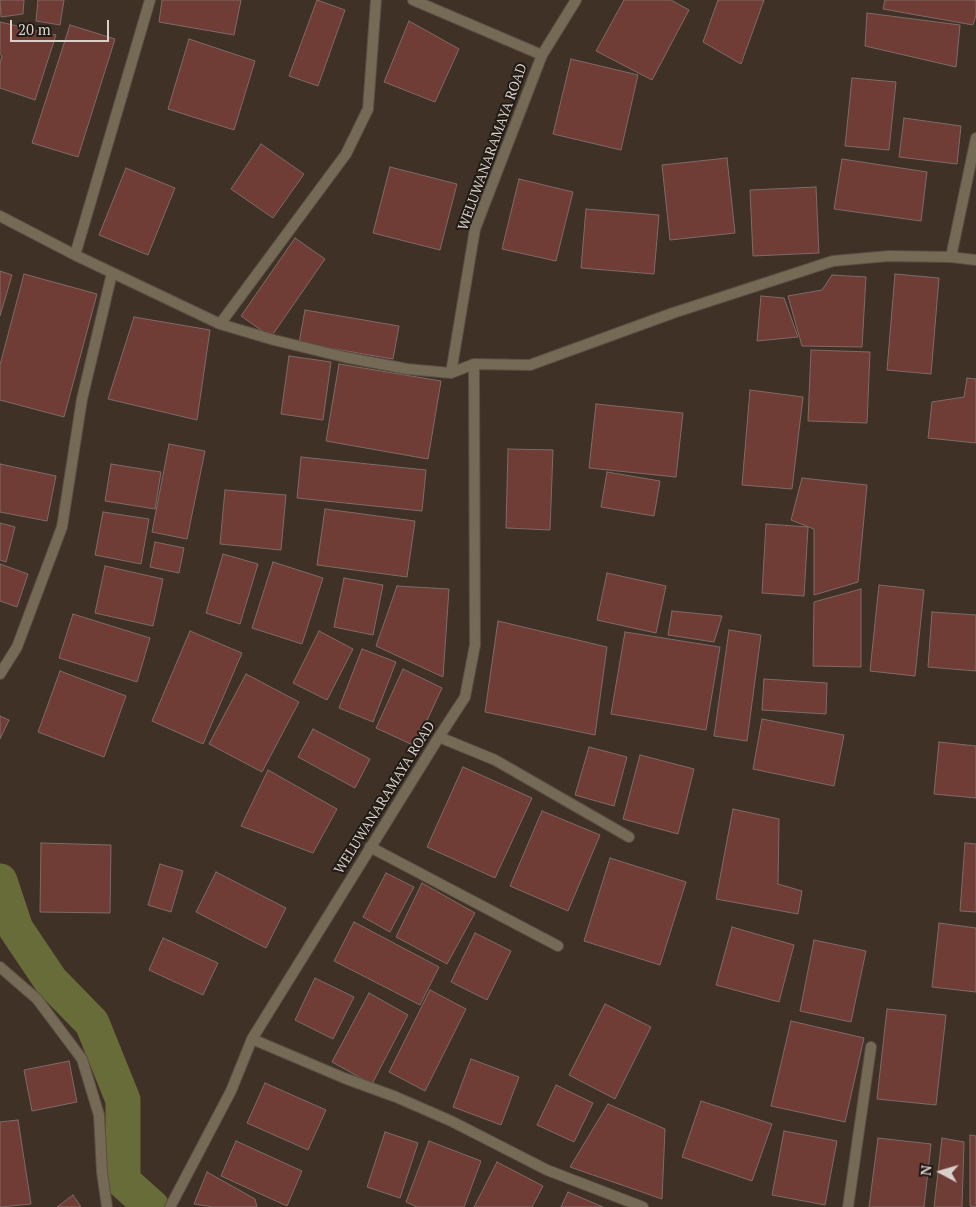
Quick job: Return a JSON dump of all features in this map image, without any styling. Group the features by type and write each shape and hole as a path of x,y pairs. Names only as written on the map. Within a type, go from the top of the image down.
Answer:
{"street":[{"path":"74,255 150,0"},
{"path":"220,324 346,154 368,109 376,0"},
{"path":"413,0 542,54"},
{"name":"WELUWANARAMAYA ROAD","path":"451,373 474,229 542,54 576,0"},
{"path":"952,257 976,138"},
{"path":"0,216 74,255 220,324 274,340 344,357 408,369 451,373 474,364 530,365 673,313 833,261 889,256 952,257 976,260"},
{"path":"0,674 17,647 62,527 82,399 112,272"},
{"name":"WELUWANARAMAYA ROAD","path":"170,1207 231,1091 252,1039 465,697 476,645 474,364"},
{"path":"439,737 495,760 629,837"},
{"path":"370,847 558,946"},
{"path":"0,967 37,999 82,1059 99,1115 102,1172 107,1207"},
{"path":"252,1039 344,1078 396,1096 451,1121 547,1170 643,1207"},
{"path":"848,1207 871,1047"}],"building":[{"path":"0,0 24,0 23,14 1,17"},
{"path":"38,0 64,0 60,25 36,21"},
{"path":"162,0 241,0 234,35 159,22"},
{"path":"317,0 345,10 318,86 289,76"},
{"path":"624,0 671,0 689,10 652,80 596,51"},
{"path":"718,0 764,0 741,64 703,42"},
{"path":"885,0 976,0 976,15 973,25 883,9"},
{"path":"867,13 960,25 956,67 865,46"},
{"path":"409,21 459,49 435,102 384,82"},
{"path":"0,22 56,35 35,100 0,88 0,63 2,56 0,54"},
{"path":"70,25 115,39 78,157 32,143"},
{"path":"189,39 255,61 234,130 168,109"},
{"path":"571,59 638,75 621,150 553,134"},
{"path":"852,78 896,82 889,150 845,146"},
{"path":"904,118 961,126 957,164 899,157"},
{"path":"261,144 304,174 273,218 231,189"},
{"path":"727,158 735,233 670,240 662,165"},
{"path":"842,159 927,172 921,221 834,209"},
{"path":"390,167 457,184 440,250 373,233"},
{"path":"126,168 175,188 148,255 99,235"},
{"path":"519,179 573,192 556,261 502,249"},
{"path":"816,187 819,253 753,256 750,190"},
{"path":"586,209 659,215 654,274 581,268"},
{"path":"295,238 325,259 271,337 241,316"},
{"path":"0,271 12,275 0,316"},
{"path":"24,274 97,294 64,417 0,400 0,365"},
{"path":"895,274 939,278 931,374 887,370"},
{"path":"832,275 866,277 862,347 802,346 788,296 822,290"},
{"path":"761,296 784,298 798,337 757,341"},
{"path":"305,310 399,326 393,359 299,343"},
{"path":"134,317 210,330 197,420 108,399"},
{"path":"811,350 870,352 867,423 808,421"},
{"path":"289,356 331,362 323,420 281,414"},
{"path":"339,364 441,381 428,459 326,441"},
{"path":"967,378 976,379 976,443 928,438 932,402 964,397"},
{"path":"750,390 803,397 792,489 742,485"},
{"path":"596,404 683,413 676,477 589,468"},
{"path":"169,444 205,451 187,539 152,532"},
{"path":"508,449 553,450 550,530 506,528"},
{"path":"301,457 426,470 422,511 297,498"},
{"path":"0,464 56,476 47,521 0,512"},
{"path":"111,464 161,472 155,509 105,501"},
{"path":"607,472 660,481 654,516 601,507"},
{"path":"802,478 867,485 858,582 814,595 814,529 791,520"},
{"path":"225,490 286,495 281,550 220,544"},
{"path":"325,509 415,521 407,577 317,565"},
{"path":"103,512 149,519 141,564 95,555"},
{"path":"0,523 15,527 6,562 0,560"},
{"path":"766,524 808,527 804,596 762,593"},
{"path":"155,542 184,548 179,573 150,567"},
{"path":"223,554 258,564 240,624 206,613"},
{"path":"273,562 323,578 302,644 252,628"},
{"path":"0,564 28,574 17,607 0,601"},
{"path":"105,566 163,579 153,626 95,613"},
{"path":"607,573 666,586 656,633 597,620"},
{"path":"344,578 383,585 373,635 334,627"},
{"path":"879,585 924,590 915,676 870,671"},
{"path":"397,586 449,589 443,677 376,646"},
{"path":"861,589 861,667 813,666 814,602"},
{"path":"672,611 722,616 714,642 668,635"},
{"path":"932,612 976,615 976,671 928,667"},
{"path":"73,614 150,638 137,682 59,658"},
{"path":"498,621 607,647 595,735 485,712"},
{"path":"729,630 761,635 747,741 714,736"},
{"path":"190,631 242,653 203,744 152,721"},
{"path":"319,631 353,649 327,700 293,683"},
{"path":"625,632 720,647 706,730 611,714"},
{"path":"362,649 396,662 373,722 339,708"},
{"path":"403,669 442,688 415,746 376,728"},
{"path":"60,671 126,696 104,757 38,732"},
{"path":"246,674 299,702 262,772 209,744"},
{"path":"764,679 827,683 826,714 762,710"},
{"path":"0,716 9,720 0,739"},
{"path":"762,719 844,735 834,786 753,769"},
{"path":"313,729 370,759 355,788 298,757"},
{"path":"939,742 976,746 976,798 934,794"},
{"path":"589,747 627,757 614,806 575,795"},
{"path":"640,755 694,769 678,834 623,819"},
{"path":"463,767 532,798 495,878 427,847"},
{"path":"268,770 337,809 313,853 241,826"},
{"path":"733,809 779,819 778,884 802,891 798,914 716,899"},
{"path":"542,811 600,835 568,911 510,886"},
{"path":"41,843 111,845 110,913 40,912"},
{"path":"965,843 976,844 976,912 960,911"},
{"path":"610,858 686,882 660,965 584,941"},
{"path":"160,864 183,871 171,912 148,905"},
{"path":"216,872 286,908 266,948 196,912"},
{"path":"386,873 414,887 390,932 363,917"},
{"path":"422,883 475,913 447,964 396,937"},
{"path":"354,922 439,967 420,1005 334,961"},
{"path":"939,923 976,928 976,992 932,987"},
{"path":"732,927 794,945 779,1002 716,985"},
{"path":"475,933 511,951 487,1000 451,982"},
{"path":"163,938 218,963 203,995 149,970"},
{"path":"814,940 866,951 851,1022 800,1011"},
{"path":"315,978 354,997 333,1039 295,1020"},
{"path":"430,990 466,1009 425,1091 389,1072"},
{"path":"369,993 408,1015 372,1084 332,1062"},
{"path":"605,1004 651,1027 615,1099 569,1075"},
{"path":"887,1009 946,1015 936,1105 877,1099"},
{"path":"791,1021 864,1038 845,1122 771,1106"},
{"path":"471,1059 519,1077 501,1125 453,1107"},
{"path":"69,1061 77,1102 32,1111 24,1070"},
{"path":"265,1083 326,1110 308,1150 247,1123"},
{"path":"556,1085 593,1103 574,1142 537,1125"},
{"path":"701,1101 772,1124 752,1181 682,1157"},
{"path":"608,1104 665,1129 662,1199 570,1167"},
{"path":"18,1120 31,1204 0,1207 0,1122"},
{"path":"784,1131 837,1141 825,1205 772,1195"},
{"path":"385,1132 418,1143 400,1198 367,1187"},
{"path":"970,1135 976,1136 976,1207 970,1206"},
{"path":"878,1138 931,1144 924,1207 869,1207"},
{"path":"942,1138 964,1142 962,1207 934,1207"},
{"path":"236,1141 302,1171 287,1206 221,1176"},
{"path":"429,1141 481,1161 464,1207 417,1207 406,1202"},
{"path":"497,1162 543,1186 532,1207 474,1207"},
{"path":"207,1172 255,1199 257,1207 214,1207 194,1204"},
{"path":"568,1192 603,1207 561,1207"},
{"path":"73,1195 81,1207 57,1207"}],"waterway":[{"path":"0,881 16,929 51,981 92,1023 123,1100 123,1181 152,1207"}]}
